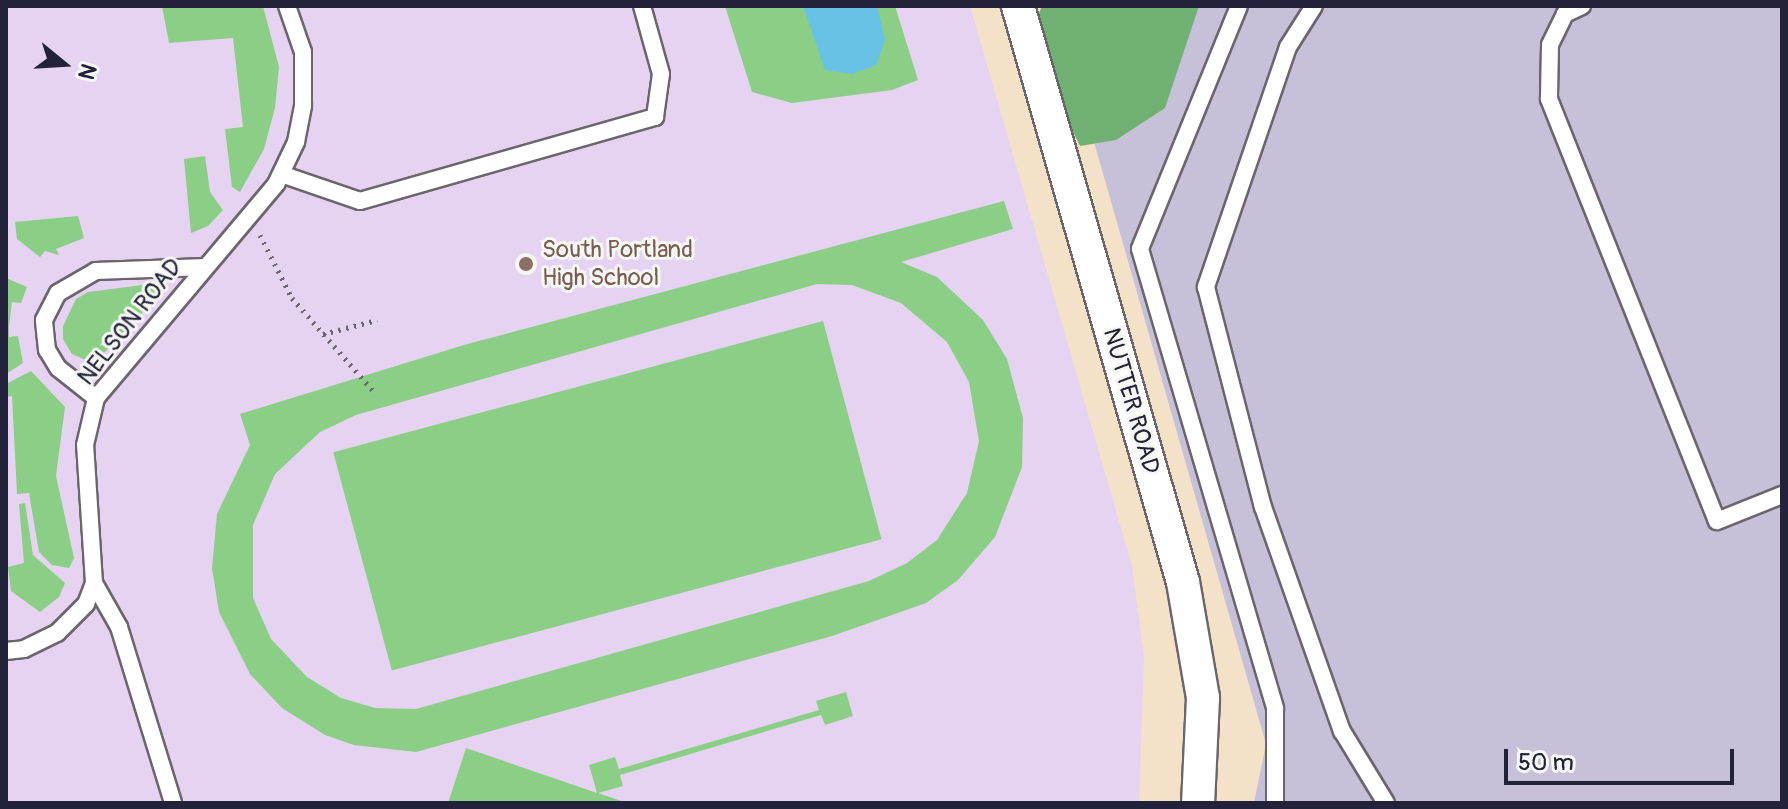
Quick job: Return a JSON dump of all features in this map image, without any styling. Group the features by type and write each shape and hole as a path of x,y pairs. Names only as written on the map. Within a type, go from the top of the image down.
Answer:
{"street":[{"name":"NUTTER ROAD","path":"1018,6 1183,582 1203,698 1198,803"}],"lane":[{"name":"NELSON ROAD","path":"94,583 85,445 96,398 251,216 281,174 296,142 303,105 303,52 287,6"},
{"path":"281,174 360,201 655,117 661,74 642,6"},
{"path":"1239,6 1140,249 1275,709 1275,803"},
{"path":"1314,6 1288,47 1206,287 1263,507 1342,731 1386,803"},
{"path":"1582,6 1565,14 1550,45 1549,99 1717,521 1782,495"},
{"path":"96,398 58,368 47,350 44,320 58,293 96,271 205,267"},
{"path":"6,651 24,649 57,633 86,604 94,583"},
{"path":"94,583 128,652 173,803"}],"path":[{"path":"251,216 292,298 376,394"},
{"path":"323,334 377,320"}],"shaded area":[{"name":"South Portland High School","path":"6,6 970,6 1132,566 1144,659 1139,803 6,803"},
{"path":"1127,6 1782,6 1782,803 1254,803 1266,744 1088,121"}],"green space":[{"path":"162,6 263,6 279,67 275,108 264,149 240,192 232,187 225,129 243,127 233,38 169,43"},
{"path":"725,6 895,6 918,80 892,90 792,103 752,92"},
{"path":"1042,6 1199,6 1165,108 1116,140 1080,146 1028,40"},
{"path":"205,156 210,192 223,210 208,226 191,233 184,159"},
{"path":"1004,201 1013,229 901,262 937,277 983,320 1007,359 1023,418 1022,467 995,537 958,580 926,603 832,636 416,752 354,745 325,735 282,708 250,674 219,612 212,568 217,514 250,445 240,414 464,345","holes":["817,284 852,285 901,303 947,342 969,382 979,441 967,493 937,540 907,563 869,581 416,709 375,708 341,698 307,677 271,639 253,598 253,525 275,474 320,432 356,415"]},
{"path":"78,216 84,238 56,249 59,255 45,251 40,257 17,239 15,222"},
{"path":"6,278 27,287 21,303 12,302 9,327 9,337 18,336 23,363 6,374"},
{"path":"158,283 163,291 101,356 92,363 72,354 63,339 63,326 76,299 88,292"},
{"path":"823,321 881,539 392,671 333,452"},
{"path":"31,371 65,407 56,476 74,558 69,568 52,565 39,552 29,493 17,494 12,396 6,397 6,384"},
{"path":"25,503 33,555 65,583 59,597 40,612 11,591 8,567 24,563 19,504"},
{"path":"846,692 853,716 825,725 821,715 620,775 623,786 598,793 627,803 448,803 466,748 597,793 589,765 615,757 619,769 819,710 816,701"}],"water":[{"path":"803,6 877,6 885,40 876,65 852,74 825,70"}],"place":[{"name":"South Portland High School","path":"526,264"}]}
